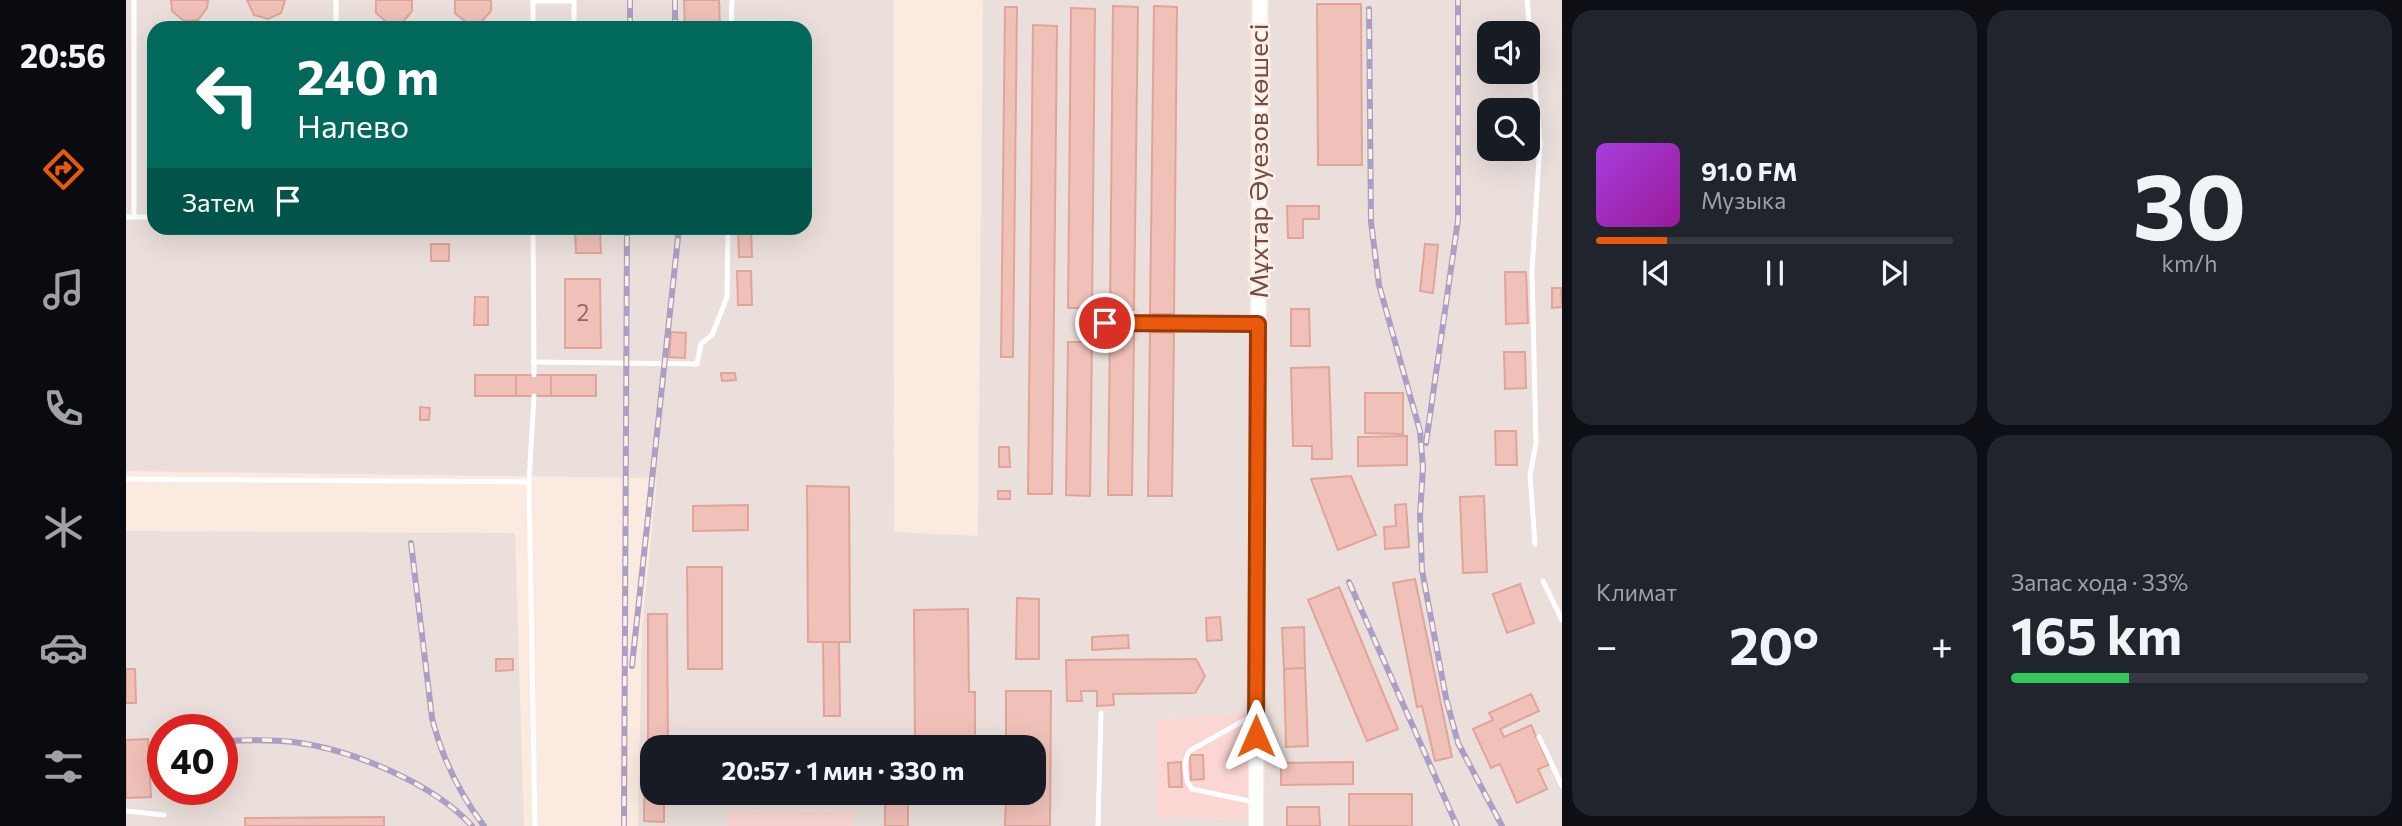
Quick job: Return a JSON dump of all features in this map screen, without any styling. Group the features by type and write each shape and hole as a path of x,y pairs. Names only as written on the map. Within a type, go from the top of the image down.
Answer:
{"street":[{"name":"Мұхтар Әуезов көшесі","path":"1256,826 1260,0"}],"lane":[{"path":"134,0 134,217"},
{"path":"336,0 336,21"},
{"path":"533,21 533,0 574,1 574,21"},
{"path":"731,21 732,0"},
{"path":"1527,0 1540,142 1532,271 1536,443 1530,475 1535,544"},
{"path":"126,217 147,217"},
{"path":"533,235 534,375"},
{"path":"533,362 697,364 701,344 712,335 727,297 728,235"},
{"path":"1105,323 1258,324"},
{"path":"534,396 529,482 534,826"},
{"path":"126,479 529,482"},
{"path":"1543,581 1562,620"},
{"path":"1098,826 1101,713"},
{"path":"1256,803 1192,789 1187,782 1185,759 1191,750 1257,713"},
{"path":"1539,737 1562,786"},
{"path":"126,811 164,815"}],"shaded area":[{"path":"126,0 893,0 894,532 978,536 983,0 1251,0 1248,713 1157,720 1157,817 1248,819 1248,826 853,826 853,810 728,812 727,826 638,826 642,631 657,478 126,471"},
{"path":"1269,0 1562,0 1562,826 1264,826"},
{"path":"126,531 515,533 524,826 126,826"},
{"path":"1248,713 1248,819 1157,817 1157,720"},
{"path":"853,810 853,826 727,826 728,812"}],"building":[{"path":"171,0 208,0 207,8 198,20 184,21 172,11"},
{"path":"247,0 285,0 281,13 268,19 254,15"},
{"path":"376,0 412,0 412,11 404,21 385,21 376,13"},
{"path":"455,0 491,0 491,11 482,21 465,21 455,13"},
{"path":"684,0 719,0 720,21 685,21"},
{"path":"1317,4 1361,4 1362,165 1318,165"},
{"path":"1113,6 1138,7 1134,310 1110,310"},
{"path":"1154,6 1177,7 1174,314 1150,314"},
{"path":"1005,7 1017,7 1013,357 1001,357"},
{"path":"1071,8 1095,9 1092,308 1068,308"},
{"path":"1033,25 1057,26 1052,494 1028,494"},
{"path":"1287,206 1319,206 1319,219 1303,219 1303,238 1288,238"},
{"path":"575,235 600,235 601,253 576,253"},
{"path":"738,235 751,235 752,257 739,257"},
{"path":"431,244 449,244 449,261 431,261"},
{"path":"1425,244 1438,245 1433,293 1420,291"},
{"path":"737,271 751,271 752,305 738,305"},
{"path":"1505,272 1526,272 1528,323 1506,324"},
{"path":"565,279 600,279 601,348 565,348"},
{"path":"1552,288 1561,288 1562,307 1552,308"},
{"path":"475,297 488,297 488,325 474,325"},
{"path":"1291,309 1309,309 1310,346 1291,346"},
{"path":"1082,316 1100,316 1100,332 1082,332"},
{"path":"671,332 686,333 685,358 669,357"},
{"path":"1110,332 1134,332 1132,495 1108,495"},
{"path":"1150,332 1174,333 1172,496 1148,496"},
{"path":"1068,342 1092,342 1090,496 1066,495"},
{"path":"1504,352 1525,352 1526,388 1505,389"},
{"path":"1329,367 1332,459 1312,459 1312,446 1293,446 1291,368"},
{"path":"721,373 735,373 736,380 722,381"},
{"path":"475,375 516,375 516,396 475,396"},
{"path":"516,375 551,375 551,396 516,396"},
{"path":"551,375 596,375 596,396 551,396"},
{"path":"1365,393 1403,393 1403,434 1365,433"},
{"path":"420,407 430,408 429,420 420,420"},
{"path":"1495,431 1516,431 1517,465 1496,465"},
{"path":"1407,436 1407,465 1358,466 1358,437"},
{"path":"999,447 1009,447 1010,467 999,467"},
{"path":"1351,476 1376,535 1338,550 1311,479"},
{"path":"807,486 849,487 850,642 808,642"},
{"path":"998,491 1010,491 1010,499 998,499"},
{"path":"1484,496 1487,572 1463,573 1460,497"},
{"path":"1406,504 1409,547 1385,549 1384,527 1396,526 1395,505"},
{"path":"748,505 748,530 693,531 693,506"},
{"path":"687,567 722,567 722,669 688,669"},
{"path":"1415,579 1452,757 1435,761 1422,706 1417,707 1393,583"},
{"path":"1520,584 1534,623 1507,633 1493,594"},
{"path":"1339,587 1398,729 1367,741 1308,600"},
{"path":"1017,598 1039,599 1039,659 1016,659"},
{"path":"968,609 969,692 975,692 975,735 915,735 914,610"},
{"path":"648,614 667,614 668,735 648,735"},
{"path":"1220,617 1222,640 1207,641 1206,618"},
{"path":"1304,627 1305,668 1284,669 1282,628"},
{"path":"1128,635 1129,648 1092,650 1092,637"},
{"path":"823,642 839,642 840,716 824,716"},
{"path":"496,659 513,659 513,670 496,671"},
{"path":"1196,659 1205,676 1195,693 1113,694 1114,705 1097,706 1097,691 1081,691 1082,701 1067,701 1066,660"},
{"path":"1305,668 1308,746 1286,747 1284,669"},
{"path":"126,669 135,669 136,703 126,703"},
{"path":"1006,691 1051,691 1050,826 1005,826 1006,805 1046,805 1046,735 1006,735"},
{"path":"1531,694 1539,711 1500,729 1504,737 1531,725 1549,765 1538,769 1547,789 1517,803 1500,764 1491,768 1473,729 1493,720 1489,713"},
{"path":"147,739 147,797 126,798 126,740"},
{"path":"1190,755 1203,755 1204,779 1191,780"},
{"path":"1181,762 1182,787 1169,787 1168,763"},
{"path":"1353,762 1353,784 1281,785 1281,763"},
{"path":"1349,794 1412,794 1412,826 1349,826"},
{"path":"644,805 664,805 664,822 644,821"},
{"path":"885,805 908,805 908,826 885,826"},
{"path":"1287,807 1319,807 1320,826 1287,826"},
{"path":"384,817 384,826 245,826 245,818"}],"railway":[{"path":"630,0 630,21"},
{"path":"675,0 675,21"},
{"path":"1426,443 1458,220 1458,0"},
{"path":"1369,9 1371,222 1379,285 1420,431 1423,467 1420,516 1422,570 1446,698 1458,743 1502,826"},
{"path":"624,826 627,235"},
{"path":"632,666 678,235"},
{"path":"411,543 432,718 452,775 484,826"},
{"path":"1349,582 1457,826"},
{"path":"238,741 293,742 365,760 414,782 455,810 472,826"}],"route":[{"path":"1105,323 1258,324 1256,736"}]}
